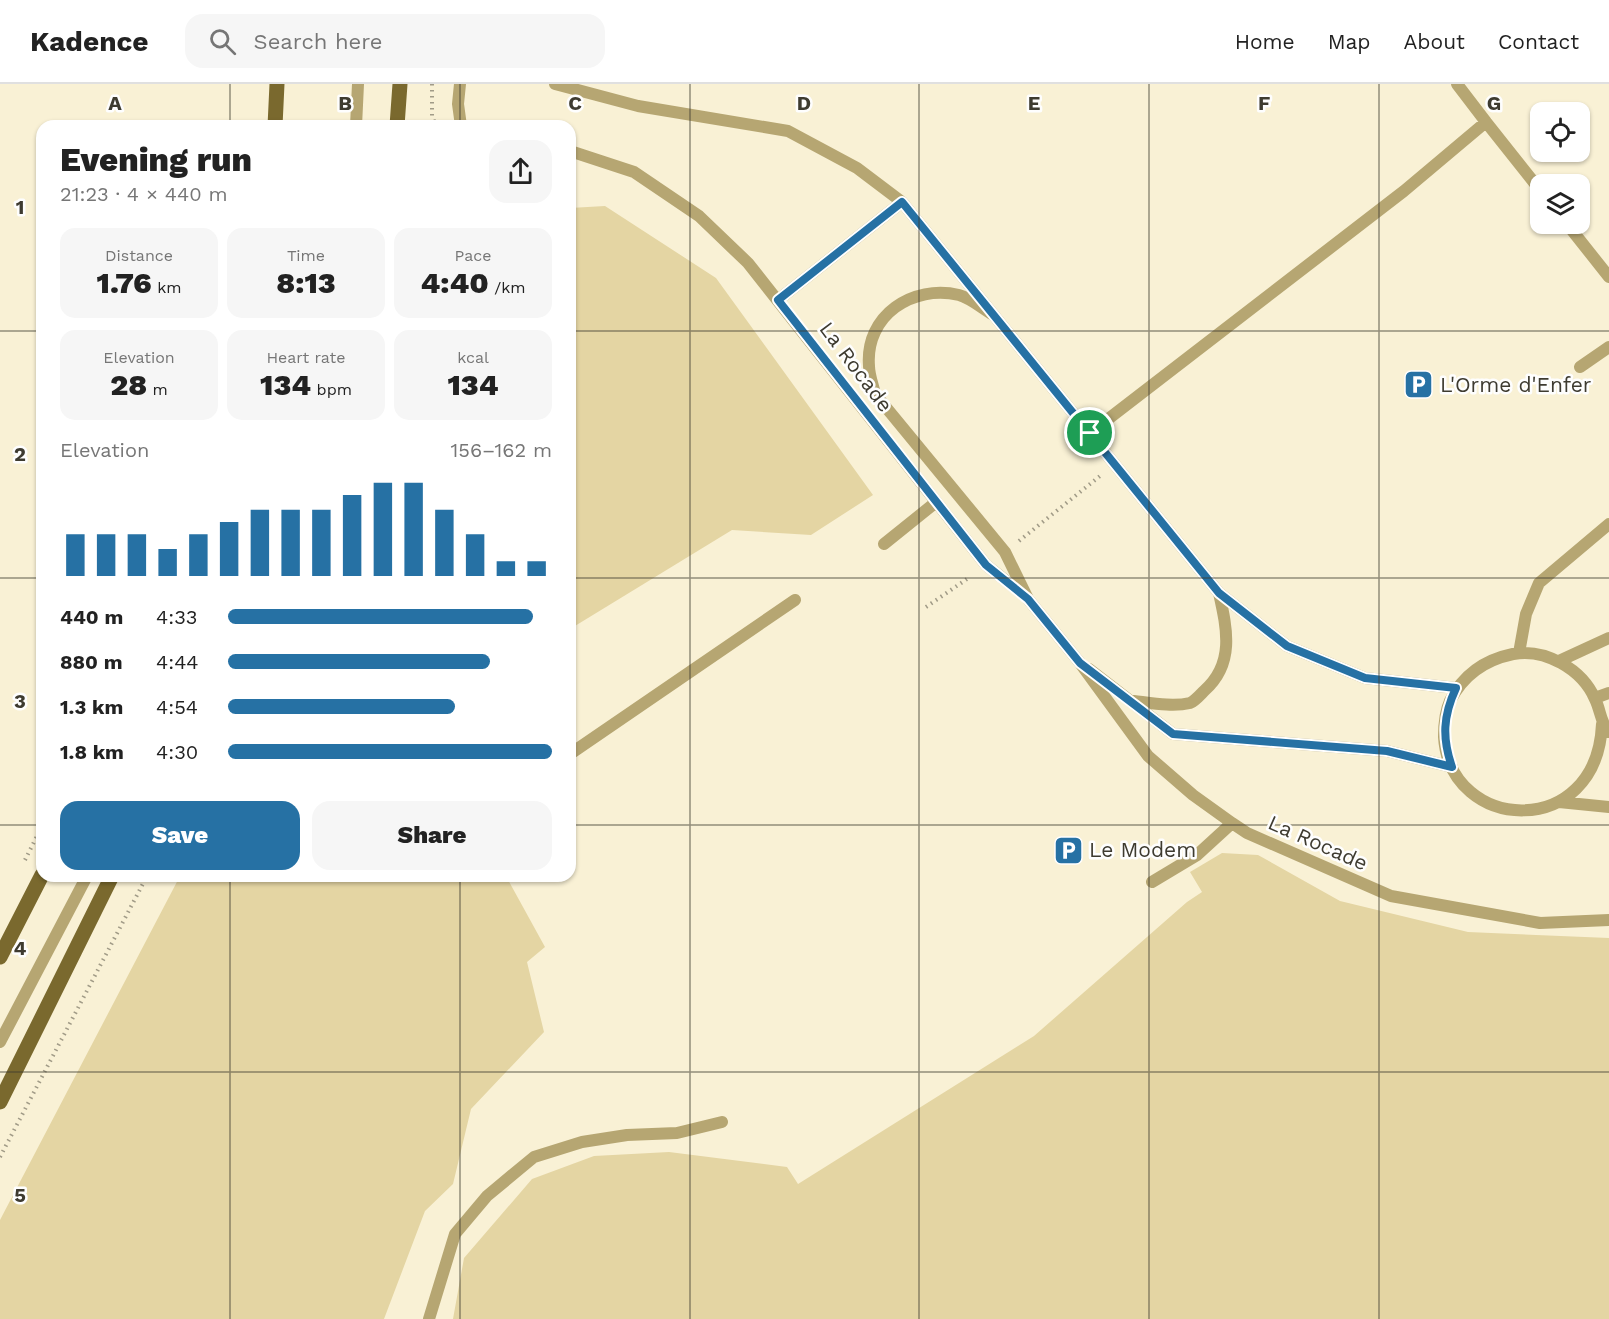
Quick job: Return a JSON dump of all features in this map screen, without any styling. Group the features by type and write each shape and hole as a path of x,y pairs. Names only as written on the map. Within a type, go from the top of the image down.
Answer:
{"main road":[{"path":"275,120 277,84"},
{"path":"398,120 400,84"},
{"path":"0,957 38,882"},
{"path":"0,1102 109,882"}],"lane":[{"path":"356,120 358,84"},
{"path":"460,84 458,104 460,120"},
{"name":"La Rocade","path":"555,84 638,106 789,131 856,168 902,202 1219,593 1287,646 1365,678 1456,688"},
{"path":"1457,84 1530,177"},
{"path":"1090,433 1404,191 1486,122"},
{"name":"La Rocade","path":"576,153 634,172 699,216 748,263 935,503 986,565 1028,599 1080,663 1148,756 1232,823 1247,833 1391,896 1540,923 1609,920"},
{"path":"778,300 902,202"},
{"path":"1575,234 1609,277"},
{"name":"La Rocade","path":"992,314 961,296 931,292 902,300 883,320 871,342 868,366 875,394 1005,552 1028,599"},
{"path":"1580,367 1609,347"},
{"path":"884,544 935,503"},
{"path":"1520,653 1526,614 1539,583 1609,524"},
{"name":"La Rocade","path":"1133,701 1161,704 1191,703 1215,682 1226,659 1226,627 1219,593"},
{"path":"576,750 795,600"},
{"path":"1559,661 1609,638"},
{"path":"1520,653 1540,654 1559,661 1580,677 1595,698 1606,728 1593,770 1579,788 1559,802 1536,810 1510,810 1486,802 1466,788 1452,767 1445,748 1444,727 1448,707 1456,688 1474,670 1495,658 1520,653"},
{"name":"La Rocade","path":"1080,663 1133,701 1173,734 1387,751 1452,767"},
{"path":"1595,698 1609,693"},
{"path":"1559,802 1609,807"},
{"path":"1152,882 1197,855 1232,823"},
{"path":"0,1042 84,882"},
{"path":"429,1319 455,1234 487,1196 534,1157 582,1142 627,1135 677,1133 722,1122"}],"path":[{"path":"432,84 433,120"},
{"path":"0,1157 144,882"}],"shaded area":[{"path":"605,206 716,278 873,495 811,535 732,530 576,625 576,208"},
{"path":"1222,853 1258,855 1340,901 1468,932 1609,938 1609,1319 453,1319 464,1258 532,1179 594,1156 669,1152 787,1167 798,1184 1034,1036 1187,902 1202,892 1190,872"},
{"path":"177,882 509,882 545,947 527,962 544,1032 471,1109 453,1184 425,1211 384,1319 0,1319 0,1220"}],"place":[{"name":"L'Orme d'Enfer","path":"1419,385"},
{"name":"Le Modem","path":"1068,850"}],"route":[{"path":"902,202 1090,433 1219,593 1287,646 1365,678 1456,688 1448,707 1444,727 1445,748 1452,767 1387,751 1173,734 1133,701 1080,663 1028,599 986,565 935,503 802,328 778,300 902,202"}]}
